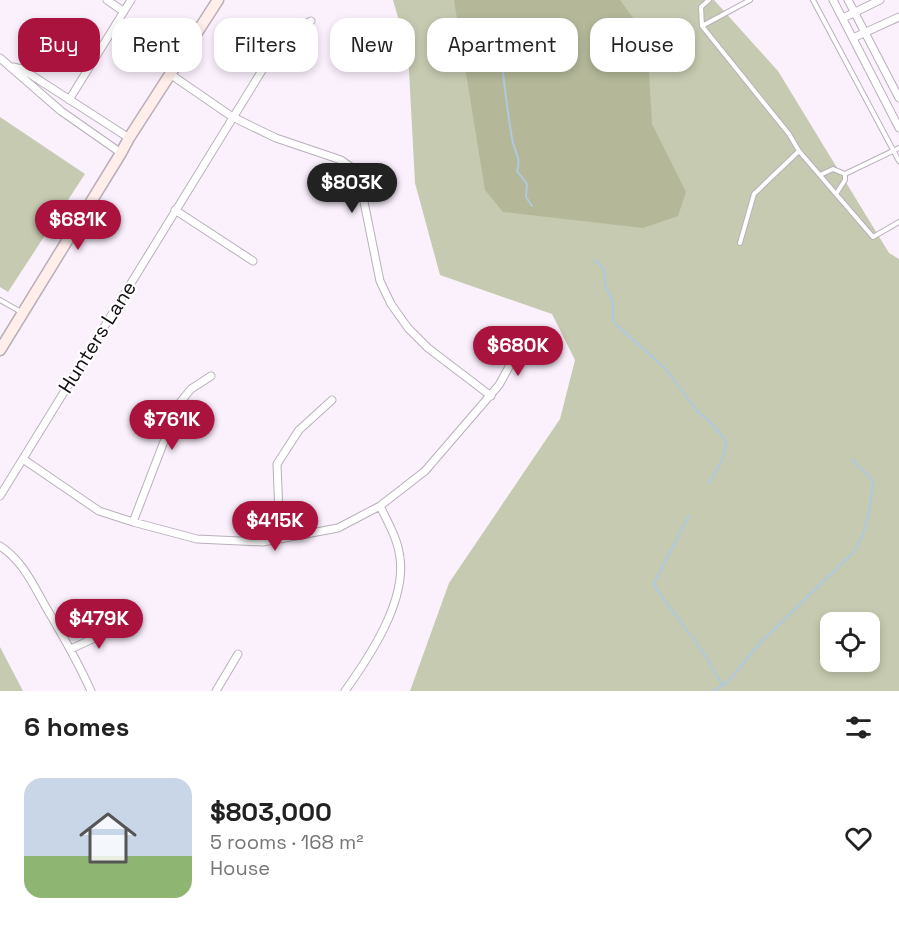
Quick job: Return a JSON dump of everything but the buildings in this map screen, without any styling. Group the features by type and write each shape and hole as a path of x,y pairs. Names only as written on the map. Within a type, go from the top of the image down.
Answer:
{"main road":[{"path":"0,350 122,153 129,138 218,0"}],"street":[{"path":"107,0 123,11"},
{"path":"69,100 130,0"},
{"path":"833,0 899,128"},
{"path":"848,0 899,98"},
{"path":"843,18 880,0"},
{"path":"853,38 899,17"},
{"path":"0,58 61,111 122,153"},
{"path":"13,67 22,69 129,138"},
{"name":"Hunters Lane","path":"0,496 262,72"},
{"path":"170,74 235,117 276,138 341,159 355,170 361,187 380,281 391,304 408,328 428,348 491,396"},
{"path":"175,210 253,261"},
{"path":"23,459 99,511 197,539 263,542 338,528 380,506 425,471 491,396 507,372 513,346"},
{"path":"133,522 178,405 191,388 211,376"},
{"path":"280,539 278,464 299,430 332,400"},
{"path":"345,691 380,634 399,590 401,568 398,548 380,506"},
{"path":"0,546 27,574 71,649 91,691"},
{"path":"71,649 103,634 114,626"},
{"path":"216,691 238,654"}],"lane":[{"path":"709,0 701,7 702,26 789,134 799,151 873,237 899,222"},
{"path":"702,26 750,0"},
{"path":"813,0 899,162"},
{"path":"61,111 69,100"},
{"path":"820,175 833,169 845,174 899,148"},
{"path":"740,243 754,194 799,151"},
{"path":"836,194 846,180 845,174"},
{"path":"0,300 23,313"}],"green space":[{"path":"393,0 714,0 778,71 889,253 899,259 899,691 410,691 449,583 560,419 575,360 552,314 440,275 415,183 409,72 415,72 415,18 398,18"},
{"path":"454,0 620,0 633,18 590,18 590,72 649,72 652,124 686,192 678,216 643,228 503,212 485,190 466,72 578,72 578,18 457,18"},
{"path":"0,117 85,174 8,292 0,287"},
{"path":"0,647 23,691 0,691"}],"waterway":[{"path":"503,72 513,143 518,160 517,171 527,184 526,197 532,206"},
{"path":"595,260 604,269 605,285 613,301 613,320 666,369 697,411 725,439 724,456 709,483"},
{"path":"713,691 728,682 758,645 852,554 862,538 869,512 873,482 853,459"},
{"path":"689,516 654,583 703,652 723,686"}]}
